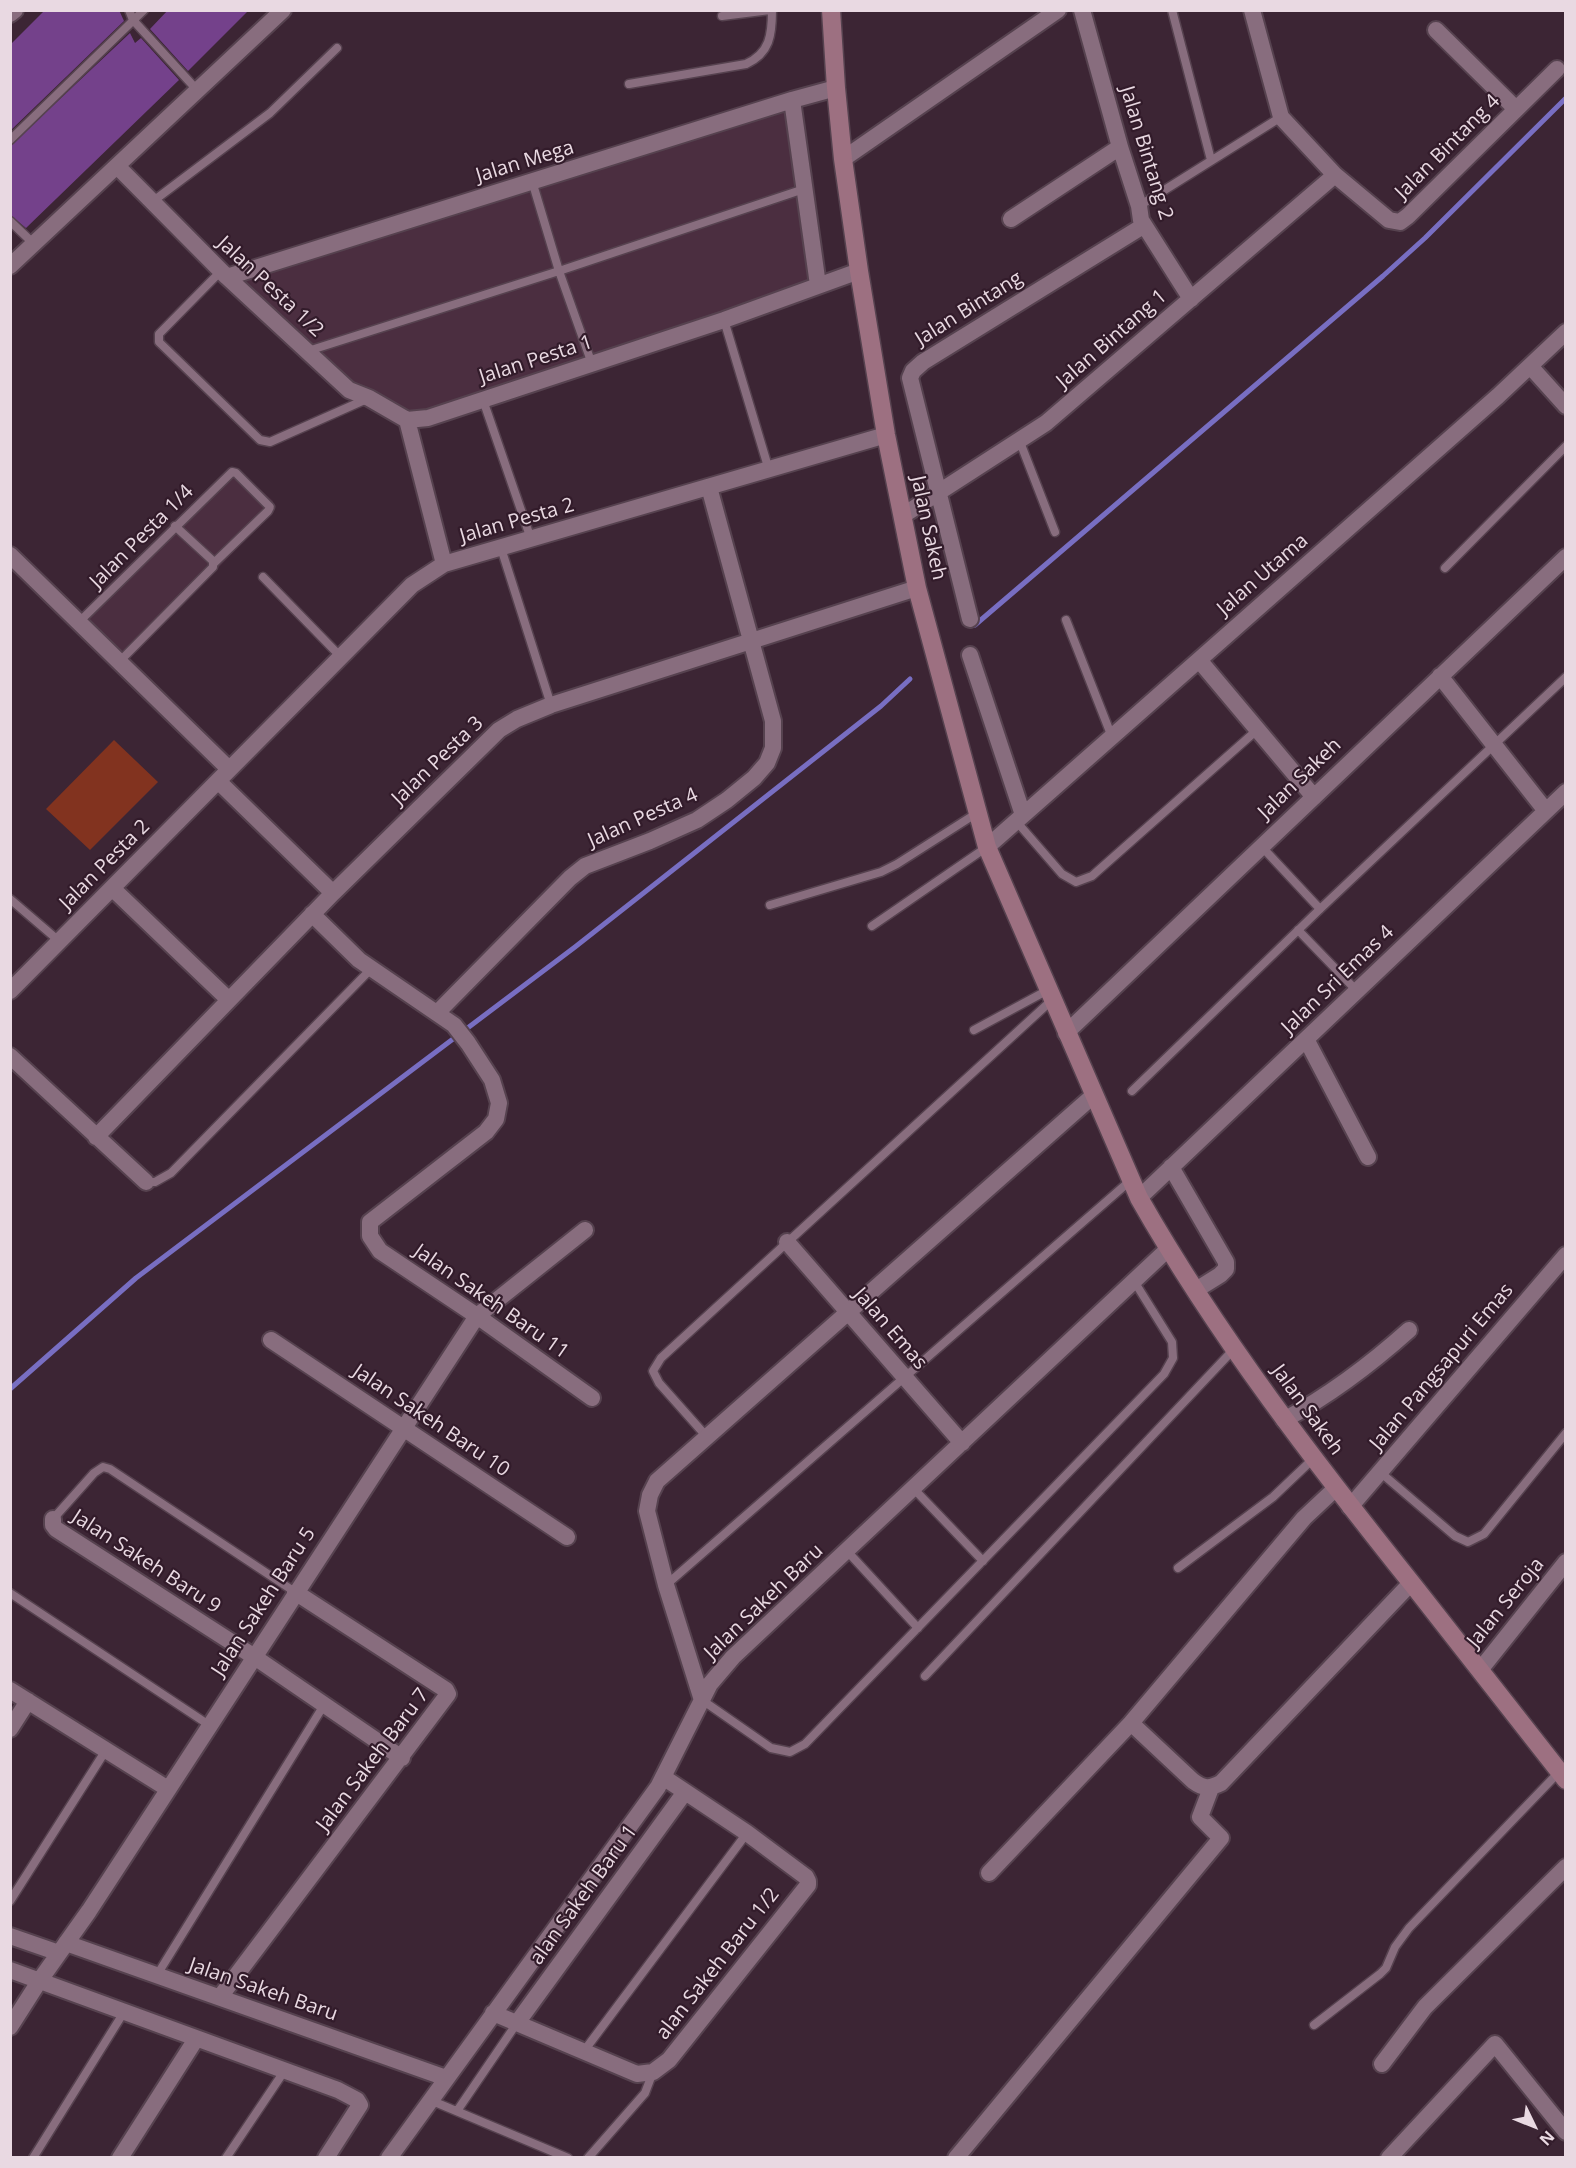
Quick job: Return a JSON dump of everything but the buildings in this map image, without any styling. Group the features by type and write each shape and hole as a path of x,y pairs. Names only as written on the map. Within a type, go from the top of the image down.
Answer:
{"street":[{"path":"10,14 15,10"},
{"path":"10,266 283,10"},
{"name":"Jalan Sakeh","path":"831,10 843,159 886,435 917,588 987,847 1139,1198 1168,1249 1284,1420 1562,1776"},
{"path":"843,159 1058,10"},
{"name":"Jalan Bintang 2","path":"1082,10 1143,225 1191,299"},
{"path":"1252,10 1281,117 1335,175"},
{"path":"1436,30 1516,109"},
{"name":"Jalan Bintang 4","path":"1335,175 1389,220 1400,222 1557,69"},
{"name":"Jalan Mega","path":"224,274 836,88"},
{"path":"792,100 818,285"},
{"path":"1011,219 1120,147"},
{"name":"Jalan Pesta 1/2","path":"117,166 224,274 349,390 369,398 407,420"},
{"name":"Jalan Bintang 1","path":"902,516 1020,442 1046,423 1335,175"},
{"name":"Jalan Bintang","path":"970,619 910,387 913,371 923,362 1143,225"},
{"name":"Jalan Pesta 1","path":"407,420 428,418 483,400 724,320 859,271"},
{"name":"Jalan Utama","path":"987,847 1566,332"},
{"path":"1530,366 1566,406"},
{"path":"407,420 444,564"},
{"name":"Jalan Pesta 2","path":"10,991 412,585 444,564 886,435"},
{"name":"Jalan Pesta 4","path":"437,1013 570,878 585,866 651,842 698,820 745,786 767,764 773,748 773,721 709,487"},
{"name":"Jalan Sakeh","path":"1066,1033 1566,557"},
{"path":"12,561 80,622 119,662 333,893"},
{"name":"Jalan Pesta 3","path":"96,1137 312,914 499,730 517,718 551,705 917,588"},
{"path":"970,655 1020,818"},
{"path":"1198,660 1314,797"},
{"path":"1440,676 1546,811"},
{"name":"Jalan Sri Emas 4","path":"1139,1198 1566,792"},
{"path":"112,888 229,1000"},
{"path":"312,914 359,960 437,1013"},
{"name":"Jalan Sakeh Baru 11","path":"437,1013 454,1025 468,1042 492,1080 499,1103 496,1119 486,1132 370,1222 370,1236 380,1251 477,1316 592,1398"},
{"path":"1306,1039 1368,1157"},
{"path":"10,1056 146,1182"},
{"path":"702,1700 666,1585 647,1511 650,1495 657,1481 1094,1095"},
{"path":"1171,1167 1226,1262 1226,1269 1220,1275 1196,1290"},
{"name":"Jalan Sakeh Baru 5","path":"10,2027 477,1316 585,1230"},
{"name":"Jalan Emas","path":"787,1242 962,1443"},
{"name":"Jalan Sakeh Baru","path":"389,2157 658,1787 710,1684 733,1657 1168,1249"},
{"name":"Jalan Pangsapuri Emas","path":"1350,1507 1566,1255"},
{"path":"1284,1420 1314,1403 1374,1362 1409,1330"},
{"name":"Jalan Sakeh Baru 10","path":"271,1340 567,1537"},
{"path":"989,1873 1131,1723 1304,1518 1336,1488"},
{"name":"Jalan Sakeh Baru 9","path":"53,1519 56,1529 253,1656 402,1758"},
{"name":"Jalan Seroja","path":"1480,1670 1566,1562"},
{"path":"1131,1723 1193,1781 1203,1788 1211,1788 1221,1783 1411,1583"},
{"name":"Jalan Sakeh Baru 7","path":"220,1998 448,1694 446,1690 295,1592"},
{"path":"10,1690 168,1789"},
{"path":"10,1729 28,1701"},
{"path":"663,1777 747,1833"},
{"path":"956,2157 1221,1838 1200,1817 1211,1788"},
{"name":"alan Sakeh Baru 1","path":"517,2023 685,1792"},
{"name":"alan Sakeh Baru 1/2","path":"653,2072 669,2060 808,1885 806,1877 747,1833"},
{"path":"1382,2064 1432,1999 1566,1866"},
{"name":"Jalan Sakeh Baru","path":"10,1936 63,1948 157,1976 446,2078"},
{"path":"10,1970 285,2070 338,2090 357,2100 360,2105 326,2157"},
{"path":"493,2013 637,2074 653,2072"},
{"path":"120,2157 196,2039"},
{"path":"1389,2157 1495,2044 1566,2132"}],"lane":[{"path":"129,10 133,20 198,91"},
{"path":"10,140 144,10"},
{"path":"629,84 746,64 758,58 769,42 772,29 771,10 722,16"},
{"path":"1172,10 1211,160"},
{"path":"152,202 270,113 337,48"},
{"path":"1139,206 1281,117"},
{"path":"532,181 559,271 592,364"},
{"path":"308,351 559,271 804,189"},
{"path":"10,221 34,244"},
{"path":"224,274 159,334 159,342 260,440 270,442 369,398"},
{"path":"724,320 769,470"},
{"path":"483,400 531,539"},
{"path":"1020,442 1055,532"},
{"path":"1445,568 1566,446"},
{"name":"Jalan Pesta 1/4","path":"80,622 232,472 236,473 270,507 214,563"},
{"path":"119,662 213,567 214,563 175,526"},
{"path":"501,548 551,705"},
{"path":"262,577 340,656"},
{"path":"1066,620 1112,737"},
{"path":"1132,1091 1320,909 1566,677"},
{"path":"1020,818 1062,874 1076,882 1092,876 1257,730"},
{"path":"770,905 881,872 977,813"},
{"path":"872,926 987,847"},
{"path":"1262,847 1320,909"},
{"path":"10,899 59,941"},
{"path":"1298,930 1357,991"},
{"path":"146,1182 154,1182 171,1173 371,969"},
{"path":"974,1030 1050,995"},
{"path":"707,1437 659,1383 653,1371 661,1358 1050,995"},
{"path":"666,1585 1131,1179"},
{"path":"702,1700 771,1748 790,1752 806,1744 1164,1374 1173,1358 1172,1342 1134,1281"},
{"path":"925,1676 1235,1348"},
{"path":"1380,1472 1455,1536 1468,1542 1484,1534 1566,1433"},
{"path":"1178,1568 1273,1497 1314,1458"},
{"path":"53,1519 94,1473 103,1467 110,1469 295,1592"},
{"path":"913,1488 983,1561"},
{"path":"847,1551 918,1628"},
{"path":"10,1593 209,1725"},
{"path":"157,1976 324,1705"},
{"path":"10,1901 106,1750"},
{"path":"1314,2025 1386,1968 1395,1947 1409,1928 1562,1776"},
{"path":"584,2051 747,1833"},
{"path":"33,2157 124,2012"},
{"path":"457,2112 517,2023"},
{"path":"226,2157 285,2070"},
{"path":"588,2157 645,2093 653,2072"},
{"path":"429,2100 568,2157"}],"shaded area":[{"path":"796,92 825,290 401,425 347,396 229,269"},
{"path":"232,468 238,469 273,501 272,513 118,670 72,624 226,471"},
{"path":"114,740 158,782 90,850 46,809"}],"waterway":[{"path":"975,625 1383,276 1425,238 1566,98"},
{"path":"10,1389 136,1278 575,947 881,706 910,679"}]}
